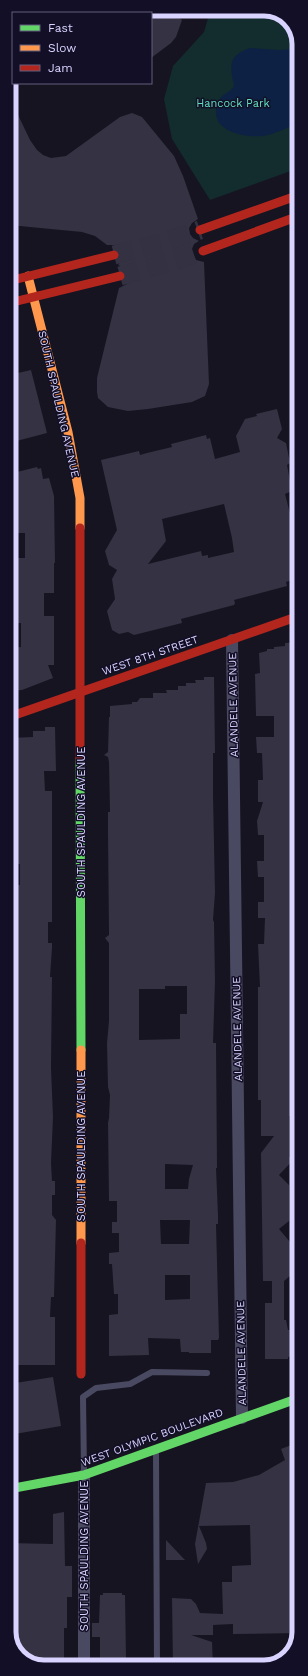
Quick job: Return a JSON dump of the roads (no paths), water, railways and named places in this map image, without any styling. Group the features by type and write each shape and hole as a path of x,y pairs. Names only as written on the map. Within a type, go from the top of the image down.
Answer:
{"street":[{"path":"200,230 292,197"},
{"path":"203,251 292,219"},
{"path":"16,279 114,255"},
{"name":"SOUTH SPAULDING AVENUE","path":"28,276 68,432 80,498 81,1374"},
{"path":"16,301 120,276"},
{"name":"WEST 8TH STREET","path":"16,715 292,619"},
{"name":"ALANDELE AVENUE","path":"232,640 242,1418"},
{"name":"WEST OLYMPIC BOULEVARD","path":"16,1488 84,1475 292,1400"},
{"name":"SOUTH SPAULDING AVENUE","path":"84,1475 84,1660"}],"lane":[{"name":"SOUTH SPAULDING AVENUE","path":"84,1475 83,1397 96,1388 130,1384 152,1372 207,1373"},
{"path":"156,1449 157,1660"}],"water":[{"path":"250,48 292,49 292,126 268,135 255,136 228,130 221,125 217,119 216,110 219,100 234,86 231,67 232,62 237,54"}],"tunnel":[{"path":"114,255 165,242 200,230"},
{"path":"120,276 203,251"}],"park label":[{"name":"Hancock Park","path":"233,103"}]}
